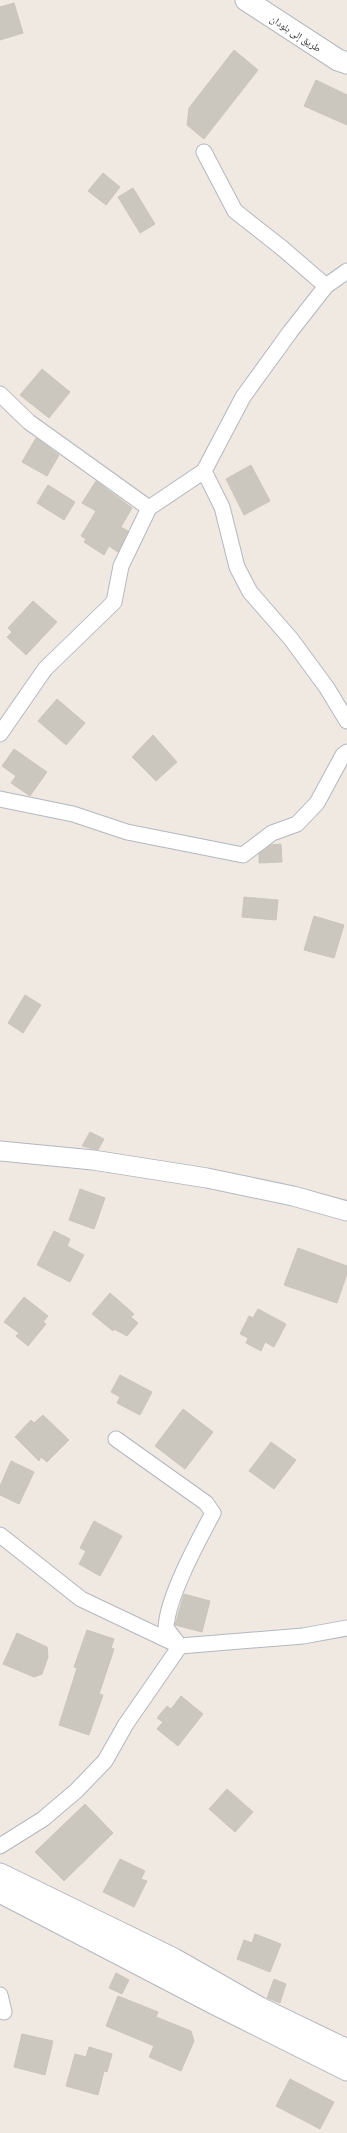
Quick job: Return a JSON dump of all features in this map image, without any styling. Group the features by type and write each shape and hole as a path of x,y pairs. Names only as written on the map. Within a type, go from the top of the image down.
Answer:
{"main road":[{"name":"طريق إلى بلودان","path":"246,0 338,60 347,63"},
{"path":"0,1874 174,1959 260,2008 347,2050"},
{"path":"0,1892 222,2008 347,2070"}],"street":[{"path":"204,152 235,211 282,248 326,286"},
{"path":"0,734 45,669 114,602 122,566 149,508 204,472 243,397 290,332 326,286 347,271"},
{"path":"0,394 29,422 149,508"},
{"path":"204,472 222,507 237,567 250,592 291,639 327,688 347,721"},
{"path":"0,799 73,814 127,832 243,854 272,833 297,824 317,803 343,755 347,752"},
{"path":"0,1151 93,1160 207,1178 294,1196 347,1211"},
{"path":"116,1439 206,1503 212,1512 166,1618 166,1628 180,1646"},
{"path":"0,1535 80,1599 180,1646 304,1636 347,1628"},
{"path":"0,1846 43,1819 76,1791 105,1761 126,1724 180,1646"},
{"path":"0,1995 4,2012"}],"building":[{"path":"14,3 23,33 0,40 0,7"},
{"path":"234,50 258,70 204,139 187,125 189,108"},
{"path":"316,80 347,95 347,125 304,106"},
{"path":"103,173 120,187 106,205 88,191"},
{"path":"133,188 155,224 140,233 118,197"},
{"path":"42,369 70,392 49,418 20,395"},
{"path":"36,438 59,455 47,476 22,462"},
{"path":"251,465 270,501 244,515 226,479"},
{"path":"96,481 132,508 121,527 128,531 118,552 109,546 104,555 84,542 86,539 81,536 96,511 82,503"},
{"path":"48,485 75,502 64,520 37,503"},
{"path":"33,601 57,622 26,655 7,637 12,632 8,628"},
{"path":"57,699 85,723 66,745 38,721"},
{"path":"153,735 177,762 156,781 132,757"},
{"path":"14,749 47,772 30,796 11,783 16,776 2,766"},
{"path":"281,844 282,862 259,863 259,854 271,845"},
{"path":"244,897 278,900 276,920 242,917"},
{"path":"314,916 344,925 334,958 304,950"},
{"path":"25,995 41,1005 23,1033 8,1023"},
{"path":"90,1132 104,1139 98,1150 82,1146"},
{"path":"80,1189 105,1198 94,1229 69,1220"},
{"path":"54,1231 70,1239 67,1246 84,1255 70,1282 37,1265"},
{"path":"298,1248 347,1266 347,1274 337,1303 284,1285"},
{"path":"110,1293 134,1314 131,1317 138,1323 127,1336 114,1329 113,1331 92,1314"},
{"path":"24,1297 48,1316 43,1322 46,1324 28,1346 16,1336 19,1333 4,1322"},
{"path":"258,1309 286,1324 274,1347 265,1342 261,1351 246,1343 248,1338 240,1334 249,1316 253,1318"},
{"path":"120,1375 152,1392 140,1415 117,1403 120,1397 111,1392"},
{"path":"183,1409 213,1432 185,1469 155,1446"},
{"path":"43,1415 69,1440 47,1462 41,1457 39,1461 15,1437 31,1420 34,1423"},
{"path":"271,1442 296,1460 274,1489 249,1471"},
{"path":"11,1461 34,1472 19,1504 0,1495 0,1486"},
{"path":"94,1521 122,1536 100,1576 79,1564 86,1551 80,1548"},
{"path":"184,1594 210,1601 202,1632 175,1625"},
{"path":"87,1630 114,1639 111,1648 114,1649 99,1694 103,1695 89,1735 59,1725 77,1668 74,1667"},
{"path":"17,1633 47,1647 48,1657 42,1674 34,1677 3,1664"},
{"path":"181,1696 203,1714 178,1746 157,1729 163,1722 157,1718 167,1706 171,1709"},
{"path":"227,1789 253,1812 235,1832 209,1809"},
{"path":"85,1804 113,1833 64,1881 35,1852"},
{"path":"120,1859 145,1871 141,1879 147,1881 134,1907 103,1892"},
{"path":"255,1934 281,1944 270,1972 237,1959 244,1940 252,1943"},
{"path":"116,1973 129,1980 122,1994 109,1988"},
{"path":"274,1979 286,1984 280,2003 267,1998"},
{"path":"118,1996 158,2012 156,2017 191,2031 194,2041 181,2071 149,2057 154,2046 106,2026"},
{"path":"22,2034 53,2041 45,2075 14,2067"},
{"path":"89,2047 112,2054 107,2072 104,2071 98,2095 66,2086 75,2054 86,2057"},
{"path":"290,2079 334,2102 320,2129 276,2106"}]}
